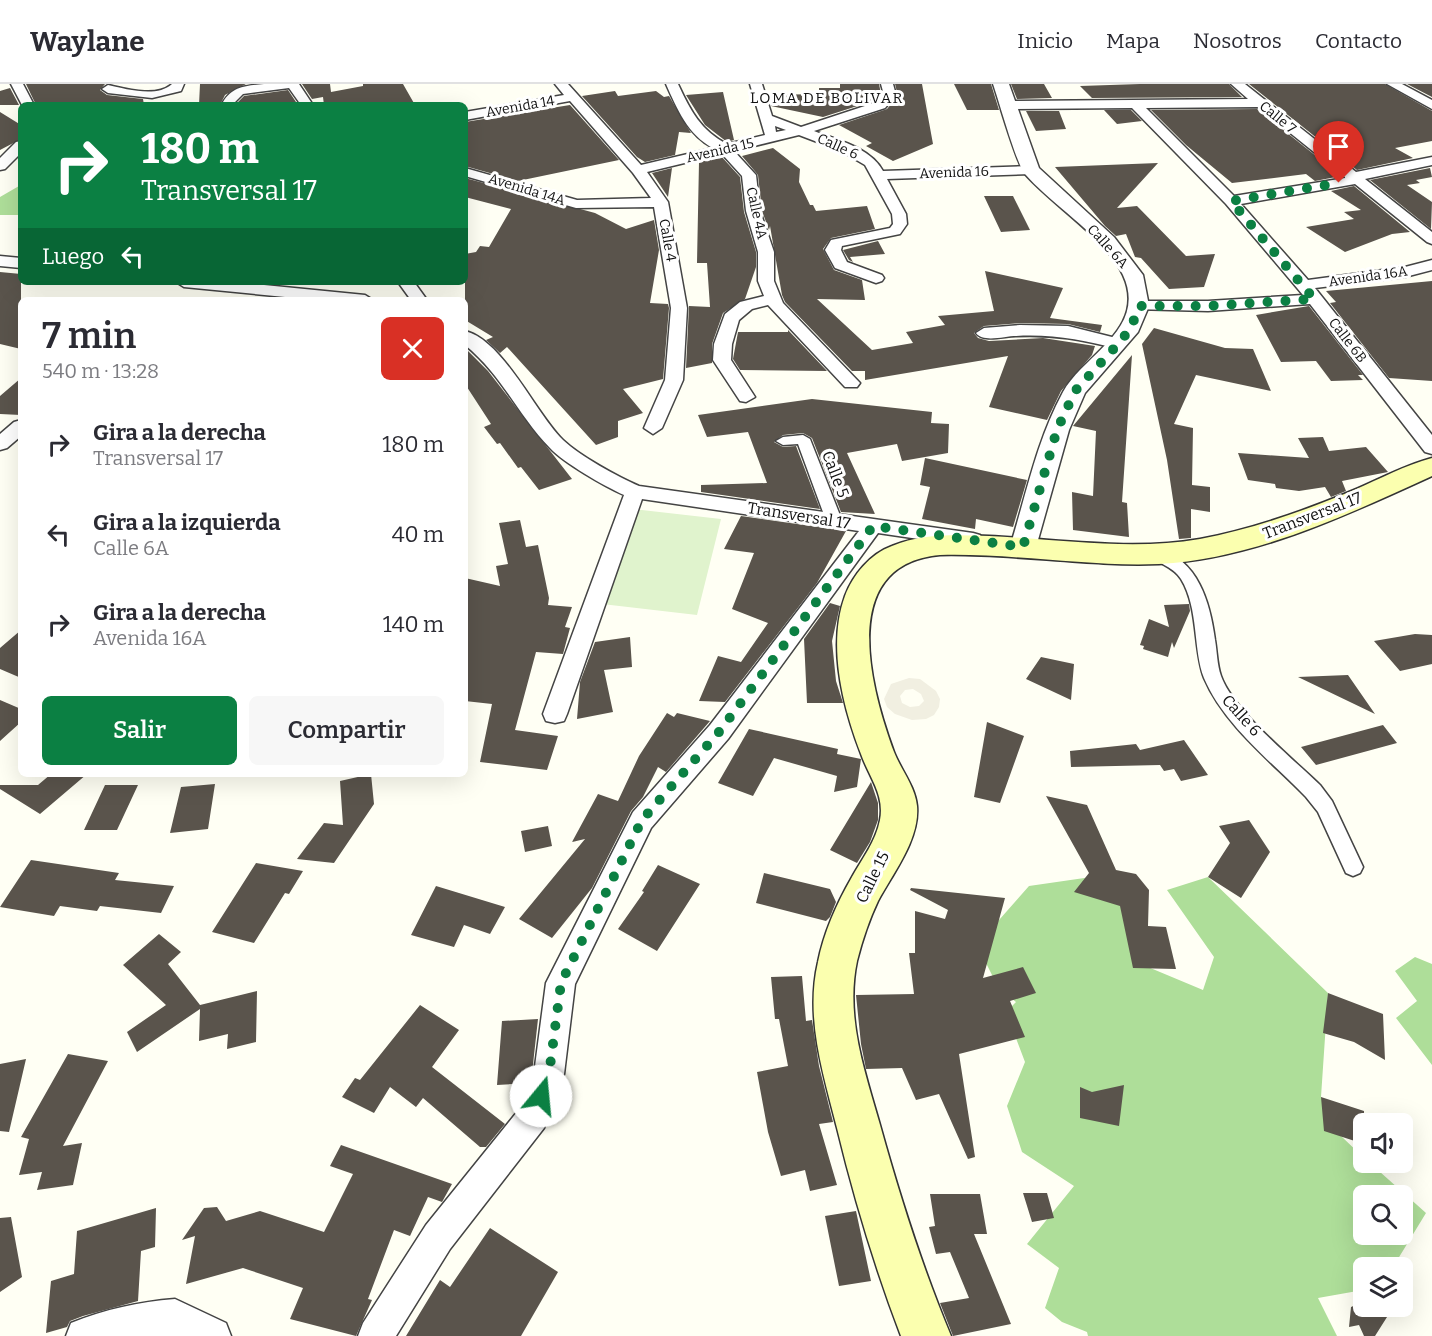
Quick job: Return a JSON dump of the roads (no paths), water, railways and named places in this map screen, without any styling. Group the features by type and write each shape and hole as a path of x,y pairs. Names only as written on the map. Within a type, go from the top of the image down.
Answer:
{"main road":[{"name":"Transversal 17","path":"1023,547 1158,554 1218,546 1273,532 1432,466"},
{"name":"Calle 15","path":"926,1336 874,1188 835,1039 834,975 864,891 882,862 894,832 899,807 879,757 860,699 855,668 856,609 861,587 877,567 894,556 917,548 952,544 1023,547"}],"street":[{"path":"17,84 26,102"},
{"path":"108,89 152,96 168,94 177,88 178,84"},
{"path":"229,102 234,94 240,91 292,84 305,102"},
{"name":"Calle 4","path":"561,84 638,170 661,202 679,308 674,380 653,428"},
{"name":"Calle 4A","path":"672,84 687,116 706,139 725,149 749,174 753,211 766,252 766,281 776,305 851,383"},
{"path":"756,84 768,119 771,138"},
{"name":"Calle 6","path":"801,130 832,123 881,105 890,95 887,84"},
{"name":"Calle 6A","path":"1001,84 1031,170 1107,241 1133,275 1139,306"},
{"name":"Calle 7","path":"1237,84 1432,239"},
{"path":"1393,84 1432,105"},
{"name":"Avenida 14","path":"468,115 574,97"},
{"path":"1008,105 1260,103"},
{"name":"Calle 6B","path":"1136,105 1231,201 1309,292 1432,448"},
{"path":"768,119 801,130"},
{"name":"Avenida 15","path":"638,170 801,130"},
{"name":"Calle 6","path":"801,130 860,155 870,162 898,214 900,224 895,231 836,243 833,250 841,265 876,278"},
{"path":"0,167 18,149"},
{"path":"1231,201 1354,179 1432,161"},
{"path":"0,167 18,168"},
{"name":"Avenida 16","path":"878,175 1031,170"},
{"name":"Avenida 14A","path":"468,173 576,204 661,202"},
{"path":"0,261 18,263"},
{"name":"Avenida 16A","path":"1139,306 1208,306 1309,292 1405,273 1432,265"},
{"path":"207,285 327,297 352,285"},
{"path":"201,297 215,286"},
{"path":"746,398 722,360 723,344 730,318 746,305 773,299"},
{"path":"1023,547 1057,430 1075,391 1131,328 1139,306"},
{"path":"984,333 1048,328 1080,331 1118,344"},
{"name":"Transversal 17","path":"468,338 492,358 557,445 615,483 635,492 772,510 836,523 1023,547"},
{"path":"0,444 18,429"},
{"name":"Calle 5","path":"783,441 803,439 836,523"},
{"path":"555,714 635,492"},
{"path":"376,1336 438,1237 533,1117 549,1074 561,983 642,820 719,732 873,526"},
{"name":"Calle 6","path":"1158,554 1176,562 1190,579 1205,626 1212,676 1227,704 1276,751 1319,799 1353,867"},
{"path":"84,1336 134,1320 175,1317 213,1336"}],"district":[{"name":"LOMA DE BOLIVAR","path":"827,98"}]}
